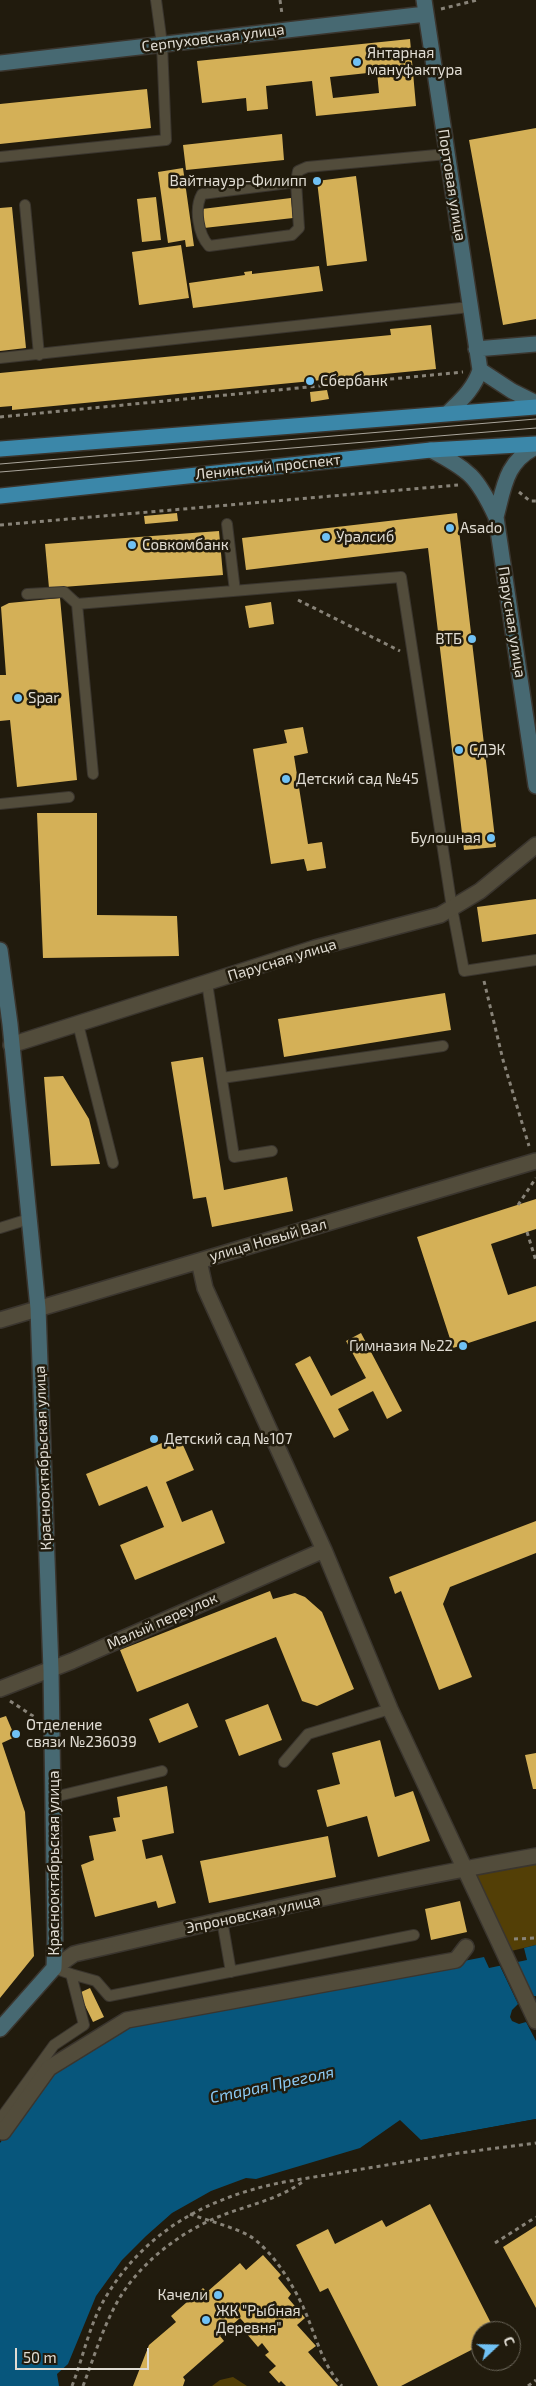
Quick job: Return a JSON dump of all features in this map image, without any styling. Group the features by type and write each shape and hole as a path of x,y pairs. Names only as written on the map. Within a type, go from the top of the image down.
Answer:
{"main road":[{"path":"0,449 536,407"},
{"name":"Ленинский проспект","path":"0,496 431,450 536,445"}],"street":[{"name":"Серпуховская улица","path":"0,63 162,44 425,7"},
{"name":"Портовая улица","path":"425,7 480,370"},
{"path":"476,348 536,344"},
{"path":"448,413 466,395 476,381 480,370 512,392 536,403"},
{"path":"496,516 513,464 524,452 536,445"},
{"path":"431,450 463,467 477,481 496,516"},
{"name":"Парусная улица","path":"496,516 536,786"},
{"name":"Парусная улица","path":"11,1046 315,948 440,915 480,891 536,846"},
{"name":"Краснооктябрьская улица","path":"0,950 38,1308 51,1670 54,1797 54,1968"},
{"name":"улица Новый Вал","path":"0,1320 199,1261 533,1155"},
{"path":"199,1261 205,1288 324,1550 390,1709 536,2021"},
{"name":"Малый переулок","path":"4,1694 51,1670 324,1550"},
{"name":"Эпроновская улица","path":"0,2029 54,1968 74,1954 222,1920 536,1856"},
{"path":"0,2130 3,2132 49,2068 127,2020 456,1960 466,1947"}],"lane":[{"path":"0,157 166,140 162,44 156,0"},
{"path":"296,182 202,194 196,204 202,239 209,246 292,235 299,228 296,182 298,171 307,167 447,154"},
{"path":"25,205 39,355"},
{"path":"0,358 470,307"},
{"path":"227,524 235,591"},
{"path":"76,604 401,577 412,658 452,908 464,971 536,960"},
{"path":"27,594 64,592 76,604 92,774"},
{"path":"0,804 69,797"},
{"path":"207,983 234,1157 272,1151"},
{"path":"78,1024 113,1163"},
{"path":"222,1078 443,1046"},
{"path":"0,1228 29,1219"},
{"path":"284,1762 308,1734 390,1709"},
{"path":"54,1797 162,1771"},
{"path":"222,1920 231,1972"},
{"path":"54,1968 96,1980 109,1996 414,1935"},
{"path":"0,2118 54,2045 84,2026 71,1974"}],"path":[{"path":"425,7 477,0"},
{"path":"0,417 480,370"},
{"path":"507,479 530,500 536,501"},
{"path":"0,525 466,484 477,481"},
{"path":"292,597 412,658"},
{"path":"481,969 503,1060 533,1155"},
{"path":"518,1205 536,1178"},
{"path":"527,1232 536,1261"},
{"path":"4,1694 36,1718"},
{"path":"72,2386 103,2301 122,2273 150,2244 189,2214 224,2198 260,2187 459,2153 536,2143"},
{"path":"83,2386 111,2314 128,2285 148,2263 168,2246 208,2221 276,2197 306,2179"},
{"path":"189,2214 249,2236 276,2263 298,2296 326,2362 342,2386"},
{"path":"495,2243 536,2217"},
{"path":"528,2386 536,2380"}],"shaded area":[{"path":"536,1856 536,1945 503,1953 465,1869"},
{"path":"233,2377 247,2386 212,2386 220,2380"}],"water":[{"name":"Старая Преголя","path":"536,1945 536,2119 421,2140 400,2120 360,2148 256,2179 246,2178 211,2191 172,2213 122,2260 96,2296 68,2364 57,2374 59,2386 0,2386 0,2143 54,2074 130,2027 484,1957 489,1968 527,1960 524,1948"}],"pier":[{"path":"515,1960 533,1996 536,1996 536,2041 526,2022 519,2024 512,2021 510,2017 512,2010 518,2004 499,1964"},
{"path":"536,2119 536,2121 423,2142 421,2140"}],"building":[{"path":"410,39 416,106 316,116 312,81 266,86 268,109 247,111 246,98 202,103 197,61","holes":["377,72 379,93 333,98 330,77"]},
{"path":"147,89 151,128 0,144 0,104"},
{"path":"536,128 536,319 503,325 469,140"},
{"path":"282,134 284,160 186,170 183,145"},
{"path":"183,168 194,246 186,247 185,240 168,243 158,172"},
{"path":"356,176 367,261 327,266 317,181"},
{"path":"156,197 161,240 142,242 137,199"},
{"path":"291,198 293,218 204,228 202,209"},
{"path":"12,207 26,348 0,351 0,208"},
{"path":"181,245 189,298 139,305 132,252"},
{"path":"319,266 323,291 193,308 189,283 245,275 244,272 252,271 252,274"},
{"path":"431,325 436,369 12,410 12,406 0,407 0,373 391,335 390,329"},
{"path":"327,390 329,399 311,402 310,392"},
{"path":"177,513 178,521 145,524 144,516"},
{"path":"457,513 496,847 464,850 428,548 246,570 242,538"},
{"path":"219,531 223,575 49,588 45,544"},
{"path":"60,598 77,780 17,787 10,720 0,721 0,675 6,675 1,607 9,603"},
{"path":"271,602 274,624 249,628 245,606"},
{"path":"303,727 308,753 294,756 308,844 322,842 326,868 307,871 304,859 271,864 253,749 287,743 284,730"},
{"path":"37,813 97,813 97,915 177,916 179,956 43,958"},
{"path":"536,899 536,934 482,942 477,907"},
{"path":"445,993 451,1030 284,1057 278,1019"},
{"path":"203,1057 224,1190 287,1177 293,1211 212,1227 206,1197 193,1199 171,1062"},
{"path":"63,1076 89,1119 100,1164 51,1166 44,1077"},
{"path":"536,1199 536,1229 491,1244 508,1295 536,1286 536,1321 453,1348 417,1237"},
{"path":"361,1333 402,1411 387,1419 373,1391 338,1409 349,1430 334,1438 295,1364 310,1356 331,1396 366,1378 346,1341"},
{"path":"179,1436 194,1470 166,1482 182,1522 212,1510 225,1543 135,1580 120,1545 164,1527 147,1486 99,1506 86,1474"},
{"path":"536,1521 536,1553 450,1587 443,1604 472,1677 439,1690 401,1591 395,1594 389,1577"},
{"path":"270,1591 273,1599 295,1593 305,1597 322,1612 354,1689 317,1706 302,1701 276,1637 137,1692 120,1650"},
{"path":"188,1703 198,1727 159,1743 149,1719"},
{"path":"268,1704 282,1740 239,1756 225,1720"},
{"path":"6,1716 15,1737 2,1743 25,1812 34,1956 0,1998 0,1718"},
{"path":"380,1740 395,1797 413,1791 430,1841 378,1857 367,1816 327,1827 317,1790 340,1784 332,1753"},
{"path":"536,1753 536,1789 533,1789 525,1755"},
{"path":"167,1786 174,1833 142,1840 146,1859 162,1855 176,1903 158,1908 156,1901 95,1917 81,1865 94,1860 89,1836 116,1831 113,1818 120,1817 117,1797"},
{"path":"328,1836 336,1877 209,1903 200,1861"},
{"path":"460,1901 467,1932 431,1940 425,1909"},
{"path":"90,1988 104,2017 93,2022 79,1993"},
{"path":"430,2204 490,2321 471,2321 471,2350 401,2386 378,2386 328,2288 320,2292 296,2245 328,2229 335,2244 382,2220 386,2227"},
{"path":"536,2226 536,2308 503,2247"},
{"name":"ЖК \"Рыбная Деревня\"","path":"263,2255 281,2275 278,2278 291,2294 288,2298 305,2318 297,2325 316,2346 308,2352 338,2386 286,2386 281,2381 279,2383 269,2372 276,2366 265,2355 269,2352 262,2343 258,2347 246,2333 250,2329 240,2318 220,2336 224,2341 183,2377 185,2380 183,2386 133,2386 149,2345 176,2322 171,2316 203,2288 207,2292 240,2263 246,2270"}],"tram line":[{"path":"0,464 536,419"},
{"path":"0,472 536,428"}],"place":[{"name":"Янтарная мануфактура","path":"357,62"},
{"name":"Вайтнауэр-Филипп","path":"317,181"},
{"name":"Сбербанк","path":"310,381"},
{"name":"Asado","path":"450,528"},
{"name":"Уралсиб","path":"326,537"},
{"name":"Совкомбанк","path":"132,545"},
{"name":"ВТБ","path":"472,639"},
{"name":"Spar","path":"18,698"},
{"name":"СДЭК","path":"459,750"},
{"name":"Детский сад №45","path":"286,779"},
{"name":"Булошная","path":"491,838"},
{"name":"Гимназия №22","path":"463,1346"},
{"name":"Детский сад №107","path":"154,1439"},
{"name":"Отделение связи №236039","path":"16,1734"},
{"name":"Качели","path":"218,2295"},
{"name":"ЖК \"Рыбная Деревня\"","path":"206,2320"}]}
